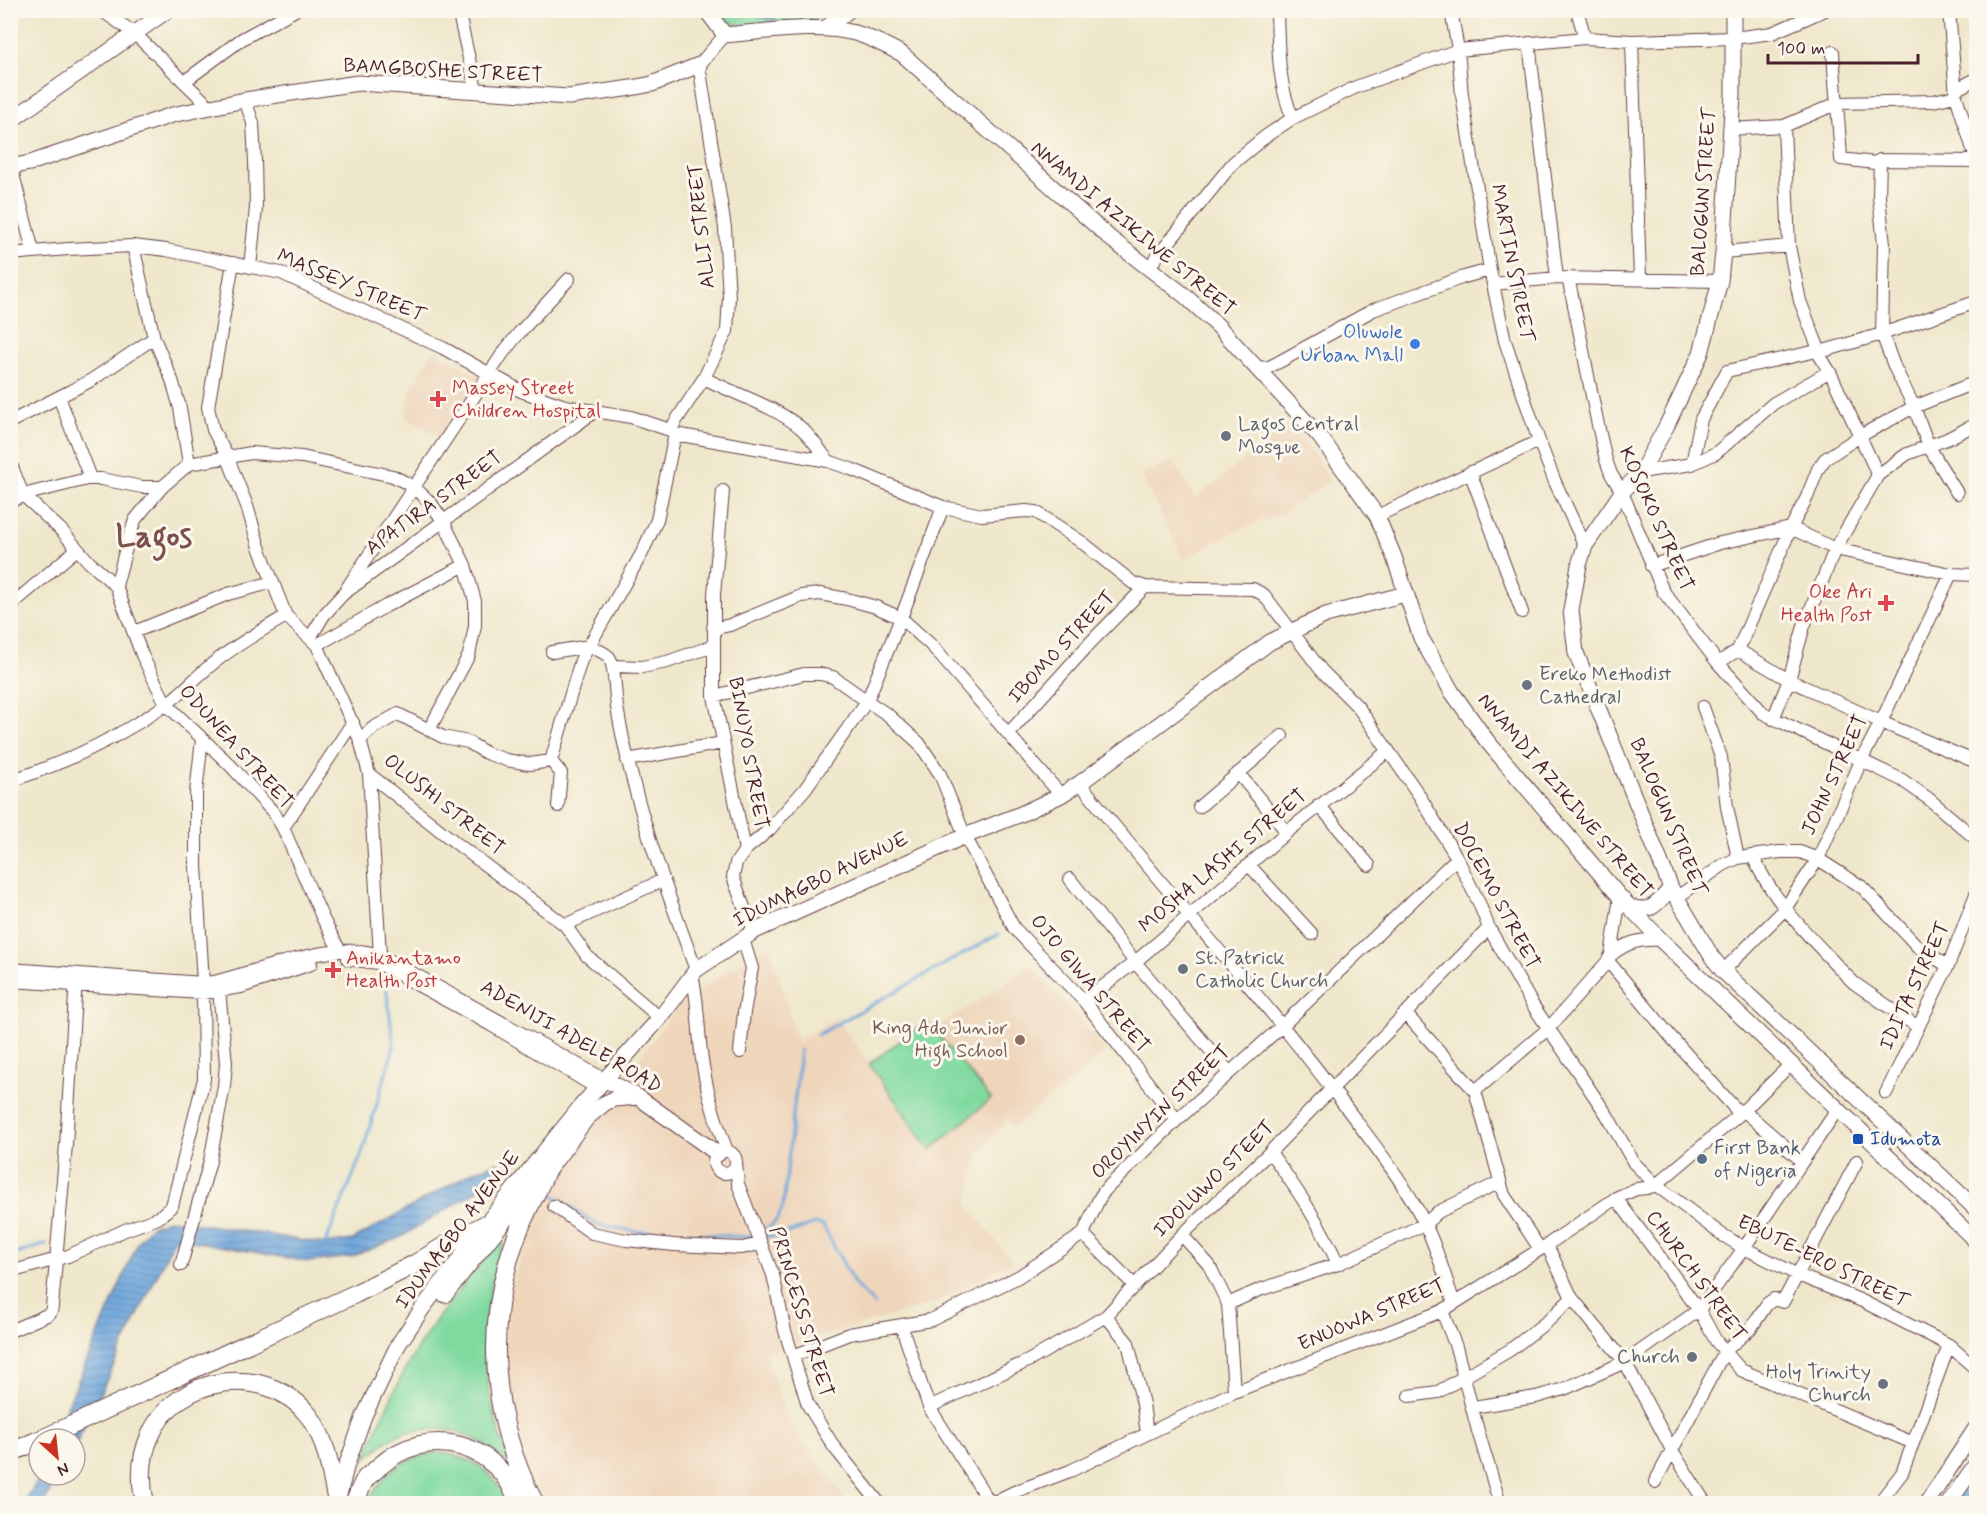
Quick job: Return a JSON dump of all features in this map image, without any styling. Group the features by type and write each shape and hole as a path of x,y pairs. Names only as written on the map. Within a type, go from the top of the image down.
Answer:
{"highway":[{"path":"535,1503 513,1456 504,1426 495,1359 498,1300 519,1230 544,1176"},
{"path":"69,1427 355,1294 415,1264 446,1245 495,1222"},
{"path":"145,1503 141,1476 150,1436 160,1419 179,1400 201,1388 224,1381 262,1383 279,1390 310,1416 321,1436 345,1503 391,1456 415,1445 438,1442 460,1446 478,1453 508,1480 519,1503"},
{"path":"10,1453 27,1446"}],"main road":[{"path":"10,121 168,10"},
{"path":"706,10 725,35"},
{"path":"826,28 849,10"},
{"name":"BALOGUN STREET","path":"1733,10 1730,129 1720,280 1701,353 1667,424 1641,472 1622,492 1585,546 1579,565 1571,610 1576,653 1673,893 1712,957 1723,971 1867,1108 1977,1209"},
{"name":"NNAMDI AZIKIWE STREET","path":"725,35 826,28 855,33 902,54 1111,239 1184,295 1210,319 1320,437 1377,516 1394,557 1421,638 1452,692 1486,741 1625,902 1661,939 1977,1241"},
{"name":"BAMGBOSHE STREET","path":"11,165 30,163 171,115 245,100 358,83 569,97 652,84 699,65"},
{"name":"IDUMAGBO AVENUE","path":"345,1503 366,1432 379,1400 395,1367 425,1320 495,1222 600,1083 660,1018 694,972 749,935 965,836 1061,795 1270,642 1326,615 1405,594"},
{"path":"1625,902 1642,910 1652,908 1673,893"},
{"name":"ADENIJI ADELE ROAD","path":"600,1083 639,1097 722,1153"},
{"name":"IDUMAGBO AVENUE","path":"345,1503 347,1464 364,1416 398,1345 422,1310 465,1252 544,1176 587,1118 614,1099 639,1097"},
{"path":"1926,1503 1977,1428"},
{"path":"1948,1503 1977,1464"}],"street":[{"path":"100,10 134,33 210,107"},
{"path":"185,81 242,39 295,10"},
{"path":"458,10 477,90"},
{"path":"1277,10 1281,71 1287,105 1293,117"},
{"name":"MARTIN STREET","path":"1450,10 1458,50 1462,95 1490,270 1505,341 1539,441 1585,546"},
{"path":"1577,10 1585,38"},
{"path":"1148,268 1233,163 1293,117 1356,87 1458,50 1585,38 1632,41 1734,38 1772,33 1825,10"},
{"path":"1833,52 1839,103 1841,159 1875,163 1881,160 1977,160 1955,93 1949,10"},
{"path":"699,65 725,35"},
{"path":"1632,41 1641,278"},
{"name":"KOSOKO STREET","path":"1529,43 1563,278 1579,327 1584,364 1602,443 1611,474 1622,492 1663,591 1718,663 1763,713 1902,780 1977,839"},
{"name":"ALLI STREET","path":"673,432 728,331 729,297 725,228 699,65"},
{"path":"1730,129 1784,126 1839,103 1933,101 1955,93 1977,79"},
{"path":"245,100 254,123 256,208 250,267"},
{"path":"1784,126 1789,246 1800,301 1819,352 1878,475"},
{"path":"1881,160 1879,197 1884,244 1882,334 1894,366 1914,406 1929,447 1957,494"},
{"path":"11,165 33,251"},
{"path":"133,246 154,338 172,380 180,408 189,464"},
{"name":"MASSEY STREET","path":"10,254 133,246 166,250 281,273 443,348 521,392 564,406 631,417 673,432 828,461 943,507 982,515 1036,512 1083,543 1133,583 1145,587"},
{"path":"1723,252 1789,246"},
{"name":"OLUSHI STREET","path":"233,264 208,407 213,430 246,506 286,616 313,642 353,722 369,774 456,843 566,924 587,956 660,1018"},
{"path":"1256,368 1269,367 1373,310 1490,270"},
{"path":"1493,284 1563,278 1720,280"},
{"path":"343,594 503,353 569,279"},
{"path":"1692,464 1701,419 1727,371 1819,352 1882,334 1977,302"},
{"path":"10,422 90,381 154,338"},
{"path":"1641,472 1692,464 1716,453 1774,404 1825,374 1831,374"},
{"path":"704,378 774,410 792,422 815,443 828,461"},
{"path":"1718,663 1738,650 1791,528 1818,469 1825,459 1860,436 1914,406 1977,382"},
{"path":"59,397 90,478"},
{"name":"APATIRA STREET","path":"313,642 324,615 343,594 594,412"},
{"path":"1773,719 1788,680 1804,626 1835,549 1878,475 1907,454 1929,447 1977,424"},
{"path":"550,761 581,660 642,553 657,520 673,432"},
{"path":"1377,516 1539,441"},
{"path":"116,586 135,519 162,487 189,464 250,453 302,457 393,476 414,487 431,503 443,521 465,565 475,601 475,626 469,655 429,730"},
{"name":"ODUNEA STREET","path":"10,462 23,495 116,586 142,655 166,704 230,765 274,813 340,951"},
{"path":"1470,472 1522,612"},
{"path":"10,502 23,495 90,478 162,487"},
{"name":"BINUYO STREET","path":"723,491 713,627 714,696 746,850"},
{"path":"740,1052 752,968 747,918 733,877 736,863 805,789 867,701 902,618 943,507"},
{"path":"1652,566 1720,543 1791,528 1835,549 1951,574 1977,575"},
{"path":"12,601 77,549"},
{"path":"313,642 465,565"},
{"name":"JOHN STREET","path":"1723,971 1784,910 1818,859 1860,761 1881,722 1951,574"},
{"path":"134,633 228,594 273,582"},
{"name":"DOCEMO STREET","path":"1145,587 1253,589 1264,595 1321,670 1358,707 1419,795 1456,858 1489,928 1532,1004 1607,1115 1634,1163 1656,1185"},
{"name":"IBOMO STREET","path":"1008,734 1091,642 1145,587"},
{"path":"713,627 730,625 801,596 820,594 876,607 902,618 932,646 1061,795"},
{"path":"10,781 82,754 109,741 166,704 218,659 286,616"},
{"path":"552,652 590,646 610,658 613,666 614,688 627,760 663,880 694,972 701,1053 722,1153 714,1162 716,1167 738,1184"},
{"path":"613,666 642,667 668,662 713,646"},
{"path":"1738,650 1788,680 1977,762"},
{"name":"OJO GIWA STREET","path":"714,696 804,674 820,674 832,677 888,715 919,743 940,774 965,836 1014,928 1084,1001 1177,1120"},
{"path":"1704,707 1721,757 1727,807 1738,858"},
{"path":"360,740 373,728 398,714 443,737 468,742 486,753 506,760 530,764 550,761"},
{"path":"283,828 353,722"},
{"path":"1199,807 1282,736"},
{"path":"10,1272 158,1218 172,1206 204,1079 203,988 196,866 196,793 202,739"},
{"path":"627,760 723,743"},
{"name":"MOSHA LASHI STREET","path":"1084,1001 1135,962 1318,805 1388,751"},
{"path":"550,761 561,773 558,806"},
{"path":"1238,773 1287,831"},
{"path":"369,774 380,954"},
{"path":"1080,783 1282,1026 1332,1089 1407,1191 1425,1224 1454,1304"},
{"path":"1318,805 1369,865"},
{"path":"1673,893 1738,858 1780,852 1800,852 1818,859 1862,887 1918,947 1948,966"},
{"path":"1753,857 1762,876 1784,910 1854,983 1918,1027"},
{"name":"OROYINYIN STREET","path":"1083,1234 1105,1190 1177,1120 1282,1026 1456,858"},
{"path":"1249,865 1312,934"},
{"path":"1070,879 1135,962 1229,1072"},
{"path":"566,924 663,880"},
{"name":"IDITA STREET","path":"1886,1093 1948,966 1977,894"},
{"path":"1609,958 1625,902"},
{"name":"IDOLUWO STEET","path":"929,1407 1030,1360 1106,1316 1182,1235 1270,1152 1489,928"},
{"path":"1475,1091 1549,1029 1609,958 1630,942 1661,939"},
{"name":"ADENIJI ADELE ROAD","path":"203,988 214,982 312,956 340,951 380,954 600,1083"},
{"name":"ADENIJI ADELE ROAD","path":"10,981 76,980 219,990 241,987 310,964 338,958 378,963 600,1083"},
{"path":"1609,958 1671,1037 1742,1112 1802,1161"},
{"name":"ADENIJI ADELE ROAD","path":"10,969 76,980"},
{"path":"10,1331 51,1312 73,1058 76,980"},
{"path":"182,1262 210,1161 224,1086 226,1064 219,990"},
{"path":"1405,1013 1475,1091 1504,1195 1544,1247 1572,1298 1625,1362 1672,1452 1706,1503"},
{"name":"ENUOWA STREET","path":"990,1503 1070,1472 1234,1392 1442,1311 1544,1247 1616,1198 1636,1189 1656,1185 1742,1112 1791,1064"},
{"path":"1473,1407 1536,1397 1564,1389 1625,1362 1699,1310 1838,1110"},
{"path":"1270,1152 1303,1198 1326,1236 1338,1264"},
{"path":"722,1153 732,1154 736,1163 734,1169 723,1172"},
{"path":"1655,1482 1725,1351 1751,1328 1767,1304 1774,1299 1783,1302 1857,1161"},
{"name":"PRINCESS STREET","path":"736,1163 738,1184 772,1275 808,1405 834,1447 880,1503"},
{"path":"1228,1304 1259,1290 1338,1264 1425,1224 1438,1212 1500,1182"},
{"name":"EBUTE-ERO STREET","path":"1656,1185 1721,1234 1744,1248 1798,1275 1862,1301 1949,1346 1977,1369"},
{"name":"CHURCH STREET","path":"1616,1198 1699,1310 1716,1341 1741,1370 1913,1443"},
{"path":"554,1206 592,1233 626,1240 742,1248 760,1244"},
{"path":"793,1356 849,1334 931,1320 1018,1277 1083,1234 1135,1286"},
{"path":"1182,1235 1209,1265 1228,1304 1234,1392"},
{"path":"1409,1396 1438,1392 1510,1350 1549,1320 1572,1298"},
{"path":"1442,1311 1456,1347 1500,1503"},
{"path":"1106,1316 1128,1343 1143,1404 1147,1434"},
{"path":"902,1325 929,1407 990,1503"},
{"path":"1878,1503 1902,1473 1949,1346"}],"shaded area":[{"name":"Massey Street Children Hospital","path":"433,350 481,377 442,437 406,418 410,392"},
{"path":"1292,421 1330,480 1282,514 1237,530 1184,560 1141,475 1173,461 1195,499"},
{"path":"770,944 797,1041 836,1017 930,1150 991,1099 934,1030 1031,966 1107,1051 1014,1128 1007,1119 978,1156 967,1204 1013,1262 933,1304 765,1352 788,1422 848,1503 544,1504 521,1459 506,1386 505,1321 513,1280 533,1223 607,1101 680,1003"}],"green space":[{"path":"718,11 829,11 815,19 798,23 741,27 730,22"},
{"path":"927,1021 991,1099 930,1150 869,1064"},
{"path":"500,1241 503,1244 486,1316 485,1354 493,1410 510,1465 474,1439 443,1429 418,1430 398,1435 384,1443 364,1460 393,1394 418,1347 462,1286"},
{"path":"439,1452 462,1458 481,1467 496,1482 506,1503 366,1504 381,1482 395,1468 413,1459"}],"water":[{"path":"753,11 785,11 773,20 759,17"},
{"path":"499,1162 495,1180 399,1238 351,1257 309,1262 175,1238 84,1427 60,1427 138,1242 151,1226 170,1219 325,1244 353,1240 474,1171"},
{"path":"1976,1463 1976,1503 1947,1503"},
{"path":"34,1487 53,1487 44,1503 24,1503"}],"waterway":[{"path":"817,1035 999,934"},
{"path":"325,1244 361,1156 394,1047 384,970"},
{"path":"761,1232 775,1222 783,1207 800,1050"},
{"path":"552,1194 598,1225 635,1231 748,1237 755,1234"},
{"path":"763,1236 778,1236 815,1224 823,1226 855,1285 875,1305"},
{"path":"10,1256 46,1244"}],"place":[{"name":"Oluwole Urban Mall","path":"1415,344"},
{"name":"Massey Street Children Hospital","path":"438,399"},
{"name":"Lagos Central Mosque","path":"1226,436"},
{"name":"Oke Ari Health Post","path":"1886,603"},
{"name":"Ereko Methodist Cathedral","path":"1527,685"},
{"name":"St. Patrick Catholic Church","path":"1183,969"},
{"name":"Anikantamo Health Post","path":"333,970"},
{"name":"King Ado Junior High School","path":"1020,1040"},
{"name":"Idumota","path":"1858,1139"},
{"name":"First Bank of Nigeria","path":"1702,1159"},
{"name":"Church","path":"1692,1357"},
{"name":"Holy Trinity Church","path":"1883,1384"}],"district":[{"name":"Lagos","path":"154,537"}]}
